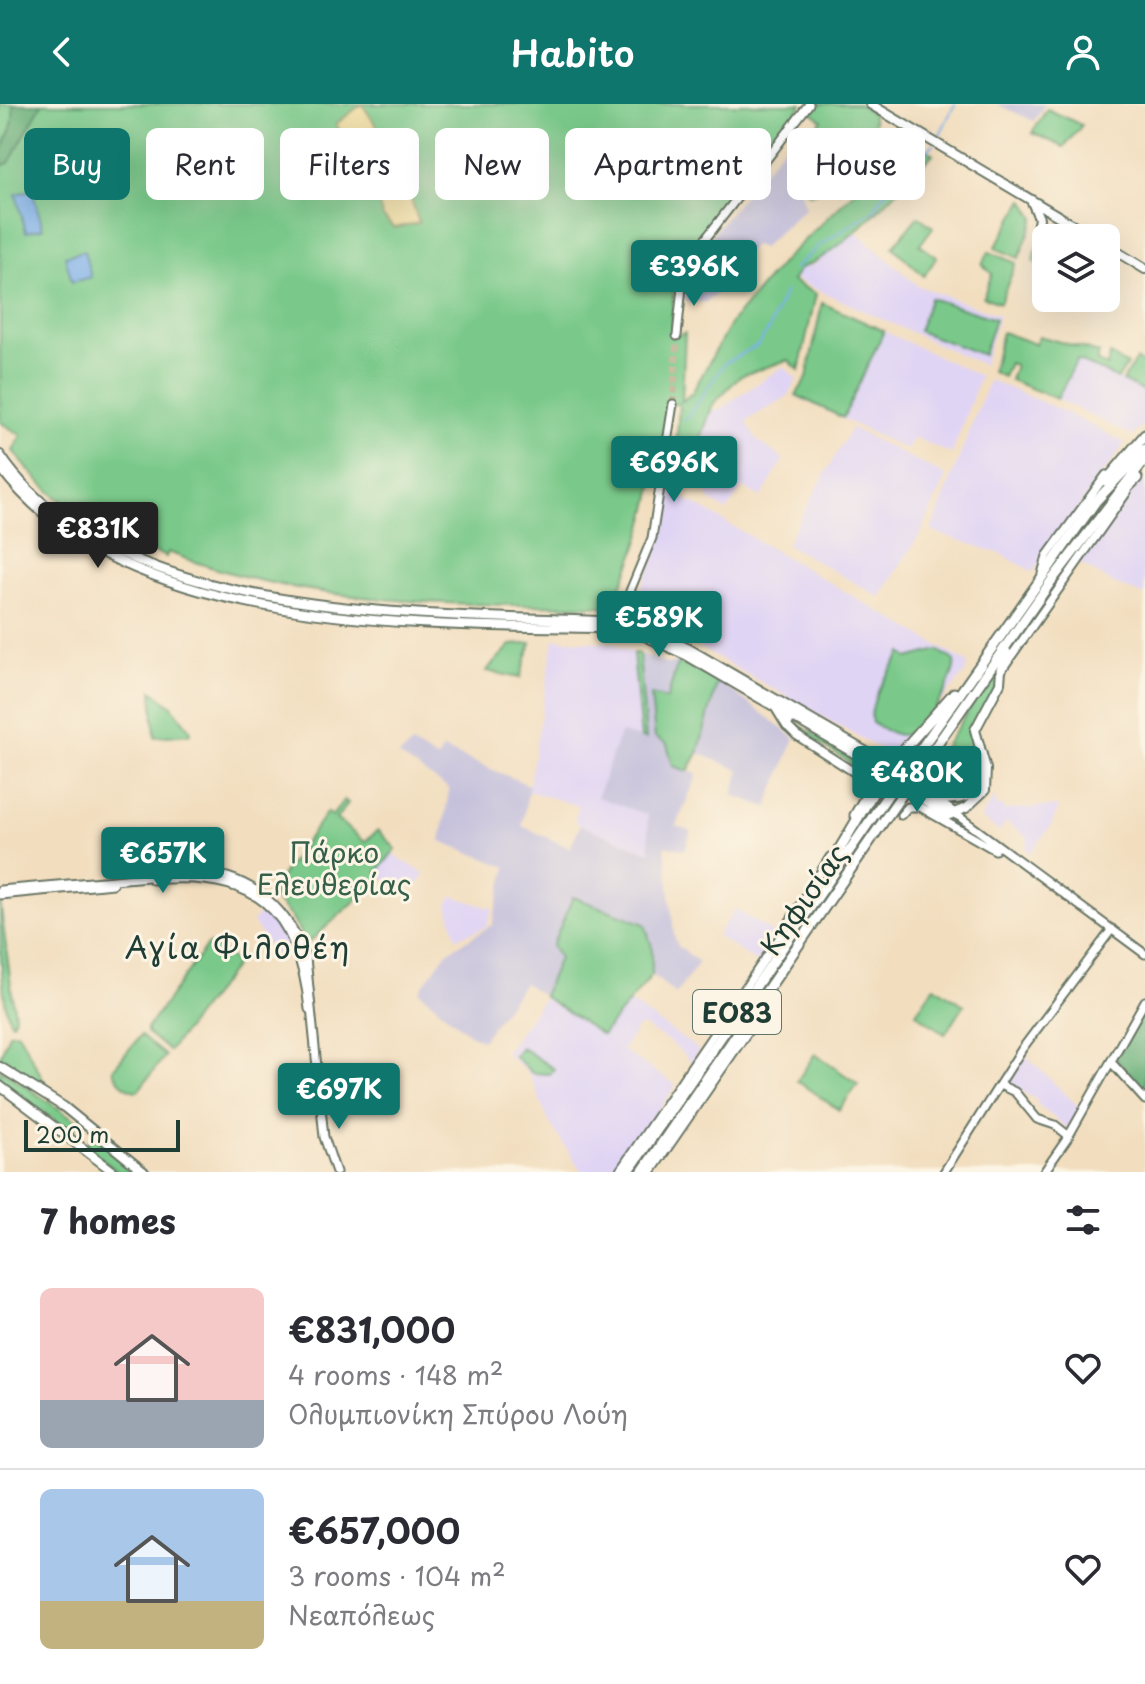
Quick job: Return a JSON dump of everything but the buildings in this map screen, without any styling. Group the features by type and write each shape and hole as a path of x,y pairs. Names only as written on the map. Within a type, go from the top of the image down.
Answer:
{"main road":[{"path":"870,104 880,107 933,144 1071,224"},
{"path":"1029,198 1039,218 1038,224"},
{"path":"1049,223 1066,221"},
{"path":"1120,254 1145,269"},
{"path":"1096,501 1113,472 1145,433"},
{"name":"Κηφισίας","path":"642,1172 892,809 967,681 1096,501 1145,449"},
{"path":"0,455 35,497 71,527 113,551 170,571 271,596 355,609 598,624 356,618 204,590 124,564 87,546 38,510 0,467"},
{"name":"Κηφισίας","path":"628,1172 675,1095 828,880 907,779 1098,516 1145,459"},
{"path":"1098,516 1145,469"},
{"path":"1036,602 1051,595"},
{"path":"952,815 985,790 987,774 975,730 1000,683 1001,670 1016,631"},
{"path":"791,718 646,633 689,649 791,718 907,779 952,815"},
{"path":"828,880 830,865 888,769 967,681"},
{"path":"873,760 901,752"},
{"path":"907,779 952,753 964,754 977,765 980,780 970,796 953,800 931,797"},
{"path":"873,760 875,791"},
{"path":"907,779 952,815"},
{"path":"892,809 901,815"},
{"path":"809,926 809,939"},
{"path":"767,956 780,949"},
{"path":"760,1014 764,995"},
{"path":"723,1055 736,1049"},
{"path":"0,1067 64,1107 144,1172"},
{"path":"0,1086 114,1172"},
{"path":"679,1118 692,1114"}],"street":[{"path":"677,336 684,267 809,104"},
{"path":"630,591 654,530 673,404"},
{"name":"Κηφισίας","path":"1042,575 1046,558 1060,537 1110,470 1145,433"},
{"path":"1001,670 1051,595 1137,478"},
{"path":"619,1172 675,1095 767,956 835,849 869,786 863,775 805,742 791,718"},
{"path":"901,815 908,807 920,807 1038,875"},
{"path":"952,815 1145,954"},
{"path":"1,892 205,872 236,879 264,894 294,930 306,958 324,1137 334,1172"},
{"path":"944,1172 1046,1015 1112,929"},
{"path":"1044,1172 1069,1136 1145,1001"},
{"path":"651,1172 760,1014"},
{"path":"1111,1062 1145,1100"},
{"path":"1000,1085 1015,1092 1037,1119 1055,1125 1069,1136"}],"shaded area":[{"path":"996,104 1045,104 1034,121"},
{"path":"787,142 787,200 803,200 805,208 762,248 753,245 715,295 706,302 686,302 684,276 689,263 740,200 771,200 771,162"},
{"path":"855,231 918,286 999,315 983,365 794,279 801,268 814,265"},
{"path":"821,302 980,376 952,454 913,437 907,450 795,396 807,377"},
{"path":"1077,360 1145,392 1145,423 1133,436 1057,399"},
{"path":"784,366 797,380 787,397 746,421 757,440 784,460 761,497 742,487 727,511 709,500 702,471 696,467 710,409 717,411"},
{"path":"989,380 1063,411 1125,443 1033,572 1001,554 931,531"},
{"path":"851,428 946,476 922,531 880,597 786,544"},
{"path":"1145,474 1145,596 1112,583 1078,562"},
{"path":"670,490 968,663 965,673 906,743 897,751 882,750 654,622 639,617 635,601 656,554"},
{"path":"554,639 611,643 633,653 641,738 620,734 647,815 651,852 580,825 575,821 579,806 528,791"},
{"path":"639,653 667,664 678,662 667,699 651,696 673,766 698,774 676,826 691,831 685,850 665,845 674,935 678,946 699,962 676,994 652,975 652,947 559,957 543,996 524,983 482,1040 469,1034 419,991 447,952 492,925 507,867 441,841 449,789 399,756 412,744 437,759 443,749 529,785 522,826 570,848 580,825 650,852 647,815 597,797 620,733 646,739"},
{"path":"718,680 795,738 767,807 733,795 740,770 698,753"},
{"path":"995,796 996,806 1003,806 1003,810 1059,806 1051,826 1030,853 1026,850 1028,838 1006,822 1000,832 981,819"},
{"path":"392,854 425,874 419,884 412,881 403,893 377,872"},
{"path":"453,896 493,909 486,927 456,938 448,904"},
{"path":"264,907 284,930 293,950 274,955 253,922"},
{"path":"735,909 776,935 758,963 717,936"},
{"path":"544,998 602,1035 628,1001 699,1050 692,1063 670,1042 643,1026 638,1027 622,1050 676,1085 617,1172 582,1172 549,1122 530,1075 505,1052"},
{"path":"1023,1053 1081,1109 1068,1129 1037,1104 1038,1101 1005,1081"}],"green space":[{"path":"0,104 802,104 771,145 771,128 565,128 565,200 730,200 701,238 683,248 674,264 672,337 685,333 682,401 692,393 732,321 783,261 845,200 889,200 833,249 800,268 792,281 816,294 799,370 788,360 740,376 713,404 696,453 696,467 689,464 675,470 679,403 668,406 662,465 657,465 643,527 620,588 626,605 609,611 602,606 437,603 327,593 220,570 168,552 166,557 97,528 98,523 62,502 13,451 21,435 0,422"},
{"path":"13,104 42,104 29,128 24,128 24,136 9,163 0,166 2,150 13,115"},
{"path":"816,104 859,104 872,113 874,122 870,128 816,128 822,120 810,111"},
{"path":"1047,109 1082,125 1064,147 1032,133"},
{"path":"925,149 933,154 925,162"},
{"path":"1024,200 1035,218 1019,258 995,248"},
{"path":"918,216 933,227 920,245 937,257 924,276 893,247"},
{"path":"989,252 1016,263 1000,303 983,297 992,274 982,264"},
{"path":"930,298 995,319 983,355 918,331"},
{"path":"822,303 884,331 843,418 796,395 807,378"},
{"path":"1002,332 1035,344 1039,336 1099,353 1097,362 1107,366 1110,355 1127,365 1118,379 1077,360 1057,399 1010,380 1015,365 1009,363 1003,377 992,372"},
{"path":"1136,360 1145,365 1145,392 1122,381"},
{"path":"531,643 520,678 486,671 511,645"},
{"path":"938,650 955,661 950,681 928,717 910,732 901,735 872,723 876,696 902,653 908,658"},
{"path":"633,653 639,653 646,739 641,738"},
{"path":"1001,661 998,685 971,728 977,758 940,754"},
{"path":"678,662 718,680 698,753 688,771 673,766 667,744 655,737 651,695 667,699"},
{"path":"152,690 171,705 191,731 189,734 155,737"},
{"path":"796,723 862,762 871,777 794,726"},
{"path":"952,757 962,758 975,770 974,787 961,793 948,794 923,782 939,764"},
{"name":"Πάρκο Ελευθερίας","path":"344,800 348,803 336,819 365,842 378,830 396,849 377,872 382,877 307,944 291,917 269,893 327,812 332,816"},
{"path":"573,897 645,924 652,947 652,975 602,1035 543,996 559,958 552,946"},
{"path":"0,901 15,1016 12,1023 3,985"},
{"path":"208,944 213,944 233,960 235,966 169,1051 147,1033 147,1028"},
{"path":"934,986 964,1005 945,1034 916,1013"},
{"path":"1145,1009 1145,1094 1115,1059"},
{"path":"18,1032 49,1090 0,1057 9,1033"},
{"path":"141,1035 165,1056 138,1091 122,1084 113,1069"},
{"path":"521,1047 554,1069 550,1074 532,1073 514,1056"},
{"path":"815,1054 858,1084 839,1110 797,1081"},
{"path":"0,1069 77,1121 76,1126 71,1132 0,1081"},
{"path":"93,1136 141,1172 118,1172 85,1145"}],"sand":[{"path":"362,104 378,128 339,128 336,124"},
{"path":"377,200 411,200 419,223 394,228 383,217"}],"water":[{"path":"24,192 24,200 35,200 43,228 26,232 16,194"},
{"path":"84,251 91,277 72,282 65,256"}],"waterway":[{"path":"938,138 955,104"},
{"path":"794,269 819,246 874,210 881,197 934,144"},
{"path":"685,420 725,363 758,345 769,329 785,291"}],"tunnel":[{"path":"673,404 677,336"},
{"path":"621,611 630,591"},
{"path":"605,620 621,611 631,624"},
{"path":"598,621 648,630"},
{"path":"598,628 645,636"}],"district":[{"name":"Αγία Φιλοθέη","path":"238,946"}]}
